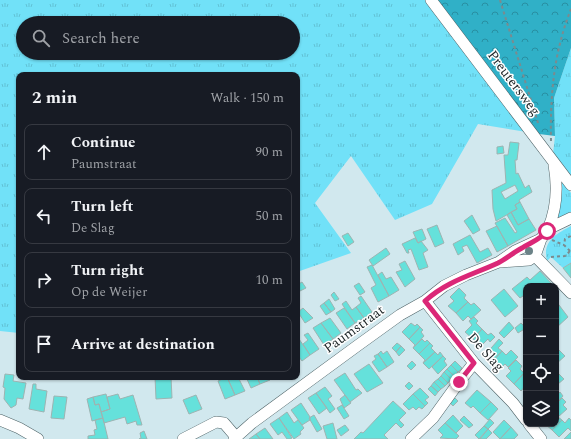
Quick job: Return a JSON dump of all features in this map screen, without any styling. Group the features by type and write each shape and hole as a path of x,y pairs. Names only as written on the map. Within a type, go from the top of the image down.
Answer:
{"street":[{"name":"Preutersweg","path":"431,0 552,158 554,165 571,185"},
{"path":"554,165 556,195 554,211 548,229 541,239 541,257 571,292"},
{"path":"548,229 571,218"},
{"name":"Paumstraat","path":"235,438 252,423 357,346 400,315 425,301 435,292 455,280 499,262 515,251 541,239"},
{"name":"Paumstraat","path":"499,262 529,260 541,257"},
{"name":"De Slag","path":"425,301 474,363 513,403 523,416"},
{"path":"411,439 433,418 474,363"},
{"path":"0,420 19,428 38,439"},
{"path":"183,439 216,422 224,423 235,438"},
{"path":"531,427 541,439"}],"path":[{"path":"500,0 541,128"},
{"path":"552,146 551,88 555,60 571,9"},
{"path":"546,132 551,131"},
{"path":"541,257 561,258 565,256 570,251 564,244 565,239 571,236"}],"green space":[{"path":"0,0 437,0 539,134 478,124 432,204 395,220 351,156 315,203 351,253 300,271 300,72 16,72 16,333 0,331"},
{"path":"437,0 571,0 571,48 554,98 555,136 539,134"},
{"path":"571,48 571,177 553,154 555,136 554,98"},
{"path":"561,180 571,193 571,212 555,219"},
{"path":"571,226 571,263 563,268 551,257 547,261 547,248 548,243 555,235"}],"building":[{"path":"510,142 519,143 517,160 515,160 516,174 518,173 525,188 529,185 532,192 519,200 520,202 515,205 517,209 496,221 493,209 492,190 506,183 504,155 508,155","holes":["515,185 518,191 505,199 501,192"]},
{"path":"503,146 504,153 497,154 497,147"},
{"path":"520,202 529,219 518,225 511,212 517,209 515,205"},
{"path":"511,212 518,225 529,219 536,230 508,246 495,223 505,218 515,233 517,232 507,215"},
{"path":"472,215 480,230 473,234 464,221"},
{"path":"437,225 444,243 435,247 427,229"},
{"path":"497,226 508,246 497,252 486,231"},
{"path":"422,229 426,239 418,243 413,232"},
{"path":"348,233 354,242 348,246 342,236"},
{"path":"470,235 480,252 488,248 492,255 477,263 467,245 462,247 464,251 458,255 453,244"},
{"path":"415,238 418,243 421,241 428,250 423,253 428,267 419,270 411,249 408,250 409,253 407,253 402,244"},
{"path":"386,248 390,254 373,266 369,260"},
{"path":"405,261 415,279 405,287 396,272 402,270 399,264"},
{"path":"571,263 571,278 563,268"},
{"path":"372,265 389,296 378,302 371,288 376,285 367,267"},
{"path":"540,271 551,283 523,283 523,296 520,298 512,289 527,277 530,280"},
{"path":"382,272 386,279 391,277 399,290 389,296 378,275"},
{"path":"302,282 306,288 300,291 300,283"},
{"path":"359,283 365,292 360,295 354,286"},
{"path":"459,288 466,295 464,298 468,302 456,313 448,306 454,301 450,297"},
{"path":"504,289 518,306 505,317 491,300"},
{"path":"334,292 339,299 335,301 331,295"},
{"path":"361,296 372,312 364,318 356,307 361,303 358,298"},
{"path":"329,299 335,309 331,312 324,303"},
{"path":"346,301 352,310 356,307 364,318 355,323 342,304"},
{"path":"468,302 471,305 474,303 481,310 471,319 468,316 463,321 456,313"},
{"path":"324,303 331,312 326,315 320,306"},
{"path":"559,305 568,317 559,325"},
{"path":"303,308 313,318 305,323 300,315 300,310"},
{"path":"344,308 355,323 347,329 336,313"},
{"path":"474,317 478,321 476,323 482,329 473,339 465,332 472,325 469,321"},
{"path":"330,318 341,333 333,339 321,323"},
{"path":"509,322 514,328 504,338 499,333"},
{"path":"321,323 333,339 324,345 313,328"},
{"path":"411,323 415,326 417,324 420,327 409,339 402,332"},
{"path":"521,323 523,325 523,330 518,333 515,328"},
{"path":"420,327 423,330 421,332 424,336 413,348 415,345 409,339"},
{"path":"482,329 488,335 491,333 495,337 490,342 488,339 481,346 473,339"},
{"path":"308,333 319,349 310,355 303,344 308,340 304,335"},
{"path":"422,339 425,342 427,340 430,343 419,354 413,348"},
{"path":"499,339 503,343 498,348 502,351 492,362 485,355"},
{"path":"300,340 310,355 302,361 300,358"},
{"path":"397,343 401,346 396,352 392,348"},
{"path":"430,343 433,346 431,348 435,352 423,363 425,360 419,354"},
{"path":"401,346 405,350 399,356 396,352"},
{"path":"511,350 518,357 508,367 505,364 500,369 492,362 502,351 506,355"},
{"path":"559,350 565,356 559,361"},
{"path":"381,351 383,354 387,351 394,362 387,367 378,354"},
{"path":"435,352 438,355 440,352 443,356 429,369 423,363"},
{"path":"378,354 387,367 379,372 372,362 376,359 374,356"},
{"path":"443,356 446,359 444,361 447,365 438,374 432,367"},
{"path":"516,360 522,366 520,369 523,374 514,384 506,376 511,371 508,368"},
{"path":"412,361 416,365 411,370 407,366"},
{"path":"455,361 462,368 458,372 451,365"},
{"path":"369,364 383,383 367,392 354,374"},
{"path":"451,365 458,372 454,376 447,369"},
{"path":"447,369 454,376 451,379 444,372"},
{"path":"444,372 451,379 448,383 441,376"},
{"path":"345,373 356,390 358,389 362,393 350,402 334,380"},
{"path":"5,374 14,375 13,381 26,383 23,399 17,398 16,405 11,408 4,399 5,388 3,387"},
{"path":"523,374 523,389 521,391 514,384"},
{"path":"559,374 564,379 559,383"},
{"path":"441,376 448,383 445,386 438,379"},
{"path":"438,379 445,386 441,389 434,382"},
{"path":"155,380 171,380 172,398 156,399"},
{"path":"228,380 240,380 245,391 235,395"},
{"path":"228,380 235,395 225,399 218,381"},
{"path":"247,380 258,380 260,384 251,388"},
{"path":"258,380 270,380 260,384"},
{"path":"409,382 413,386 409,390 405,386"},
{"path":"434,382 441,389 438,392 431,386"},
{"path":"33,384 36,384 36,389 47,391 44,412 29,409"},
{"path":"431,386 438,392 435,396 428,389"},
{"path":"325,387 332,396 328,399 335,409 330,413 316,393"},
{"path":"420,388 429,397 425,400 428,403 425,406 413,394"},
{"path":"477,390 491,402 480,413 473,406 471,408 465,403"},
{"path":"560,392 563,396 559,401"},
{"path":"316,393 327,408 319,414 308,398"},
{"path":"106,394 110,409 101,412 99,404 95,405 93,397"},
{"path":"118,394 120,399 133,395 142,425 137,425 136,421 127,424 125,417 104,423 101,412 110,409 107,397"},
{"path":"413,394 425,406 422,409 419,407 416,410 413,407 409,410 403,404"},
{"path":"196,395 202,409 189,414 183,400"},
{"path":"345,395 351,403 344,408 340,399"},
{"path":"54,396 67,397 64,419 51,418"},
{"path":"93,397 95,405 99,404 103,418 92,421 87,399"},
{"path":"455,398 458,401 453,406 450,403"},
{"path":"562,398 566,402 563,405 567,409 559,416 559,401"},
{"path":"393,401 406,413 399,420 404,425 401,428 396,423 384,435 388,439 354,439 361,432 363,433"},
{"path":"491,402 498,409 488,420 480,413"},
{"path":"301,403 310,417 310,420 302,425 291,410"},
{"path":"342,405 349,416 344,419 337,408"},
{"path":"287,412 294,423 298,420 304,428 300,432 301,434 294,439 279,418"},
{"path":"314,415 322,429 317,432 309,418"},
{"path":"453,415 463,426 456,433 445,423"},
{"path":"464,416 473,425 469,428 460,420"},
{"path":"103,418 108,439 88,439 88,436 95,435 94,430 97,429 95,420"},
{"path":"279,418 292,438 287,439 282,432 278,435 270,424"},
{"path":"569,418 571,420 571,431 568,428 559,437 552,430 555,427 559,427 559,423 562,420 565,423"},
{"path":"490,419 494,423 488,429 484,426"},
{"path":"504,420 511,427 500,439 493,432"},
{"path":"333,423 337,439 327,439 323,426"},
{"path":"445,423 459,436 456,439 440,438 443,435 438,430"},
{"path":"345,425 349,430 341,436 337,430"},
{"path":"484,426 488,429 479,439 475,435"},
{"path":"511,427 518,435 514,439 500,439"},
{"path":"265,428 273,439 260,439 256,434"},
{"path":"488,429 492,433 486,439 480,439"},
{"path":"144,431 147,439 139,439 141,438 140,433"},
{"path":"571,432 571,439 564,439"},
{"path":"256,434 260,439 249,439"}],"route":[{"path":"459,382 474,363 425,301 435,292 455,280 499,262 515,251 541,239 547,231"}]}
